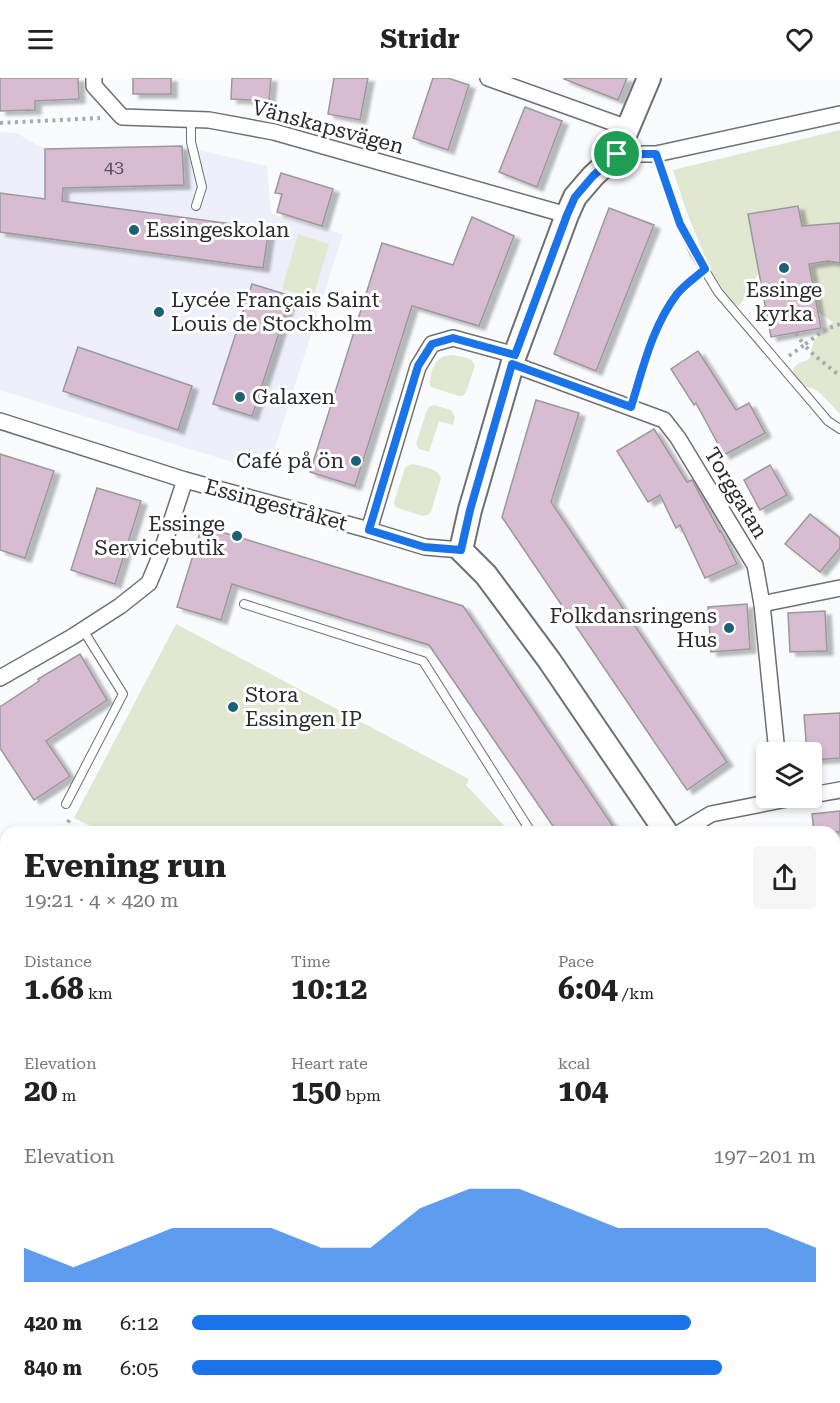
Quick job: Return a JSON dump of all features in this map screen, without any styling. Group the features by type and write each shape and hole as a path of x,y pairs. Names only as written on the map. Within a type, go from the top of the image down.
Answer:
{"street":[{"path":"94,78 94,86 122,117"},
{"path":"488,78 628,128"},
{"path":"649,78 617,154 575,197 567,215 514,359 470,510 461,550 486,575 549,660 662,826"},
{"path":"617,154 656,154 840,114"},
{"name":"Vänskapsvägen","path":"122,117 209,120 274,132 567,215"},
{"name":"Torggatan","path":"369,530 418,366 432,344 453,338 514,359 664,420 678,438 755,565 762,604 776,742"},
{"name":"Essingestråket","path":"0,422 185,480 424,547 461,550"},
{"path":"0,678 83,630 120,606 149,583 185,480"},
{"path":"762,604 840,588"},
{"path":"822,793 840,790"},
{"path":"691,826 711,814 756,805"}],"lane":[{"path":"190,119 190,142 202,187 196,206"},
{"path":"656,154 680,224 718,292 828,421 840,429"},
{"path":"244,604 423,661 527,826"},
{"path":"66,804 123,694 83,630"}],"path":[{"path":"0,123 122,117"},
{"path":"631,407 651,341 662,318 678,292 705,269"},
{"path":"779,364 824,330 840,324"},
{"path":"795,332 814,355 840,376"},
{"path":"66,826 71,816"}],"shaded area":[{"name":"Lycée Français Saint Louis de Stockholm","path":"0,132 16,133 45,149 182,146 267,166 271,214 343,234 267,473 0,390"}],"green space":[{"path":"840,130 840,224 802,226 797,206 748,214 759,272 740,305 734,306 711,272 673,170"},
{"path":"298,234 329,244 313,298 282,289"},
{"path":"828,261 840,263 840,414 816,390 798,384 793,377 795,366 810,357 814,340 833,322 818,312 809,264"},
{"path":"453,355 469,359 475,366 463,396 430,386 431,374 436,362 442,357"},
{"path":"434,405 451,410 455,417 453,425 439,421 429,452 419,449 416,444 427,410"},
{"path":"413,464 437,472 441,478 431,512 428,515 423,516 395,506 394,502 405,468"},
{"name":"Stora Essingen IP","path":"176,624 469,779 466,785 504,826 90,826 74,818"}],"building":[{"path":"0,78 78,78 79,99 35,101 35,110 0,111"},
{"path":"133,78 171,78 171,94 133,94"},
{"path":"232,78 271,78 269,101 231,99"},
{"path":"334,78 368,78 360,120 328,114"},
{"path":"433,78 448,78 469,85 448,150 413,138"},
{"path":"564,78 627,78 618,100"},
{"path":"525,107 562,121 537,187 499,172"},
{"name":"Essingeskolan","path":"182,146 184,185 63,188 62,201 269,229 263,268 0,232 0,193 45,199 45,149"},
{"path":"281,173 333,189 322,226 277,212 282,194 275,193"},
{"name":"Essinge kyrka","path":"798,206 802,226 840,223 840,263 828,261 809,264 821,328 771,337 748,214"},
{"path":"609,208 654,225 596,371 554,354"},
{"path":"472,217 514,236 479,326 412,306 355,486 310,472 382,243 453,265"},
{"path":"252,284 291,296 252,416 213,404"},
{"path":"78,347 192,386 178,430 63,391"},
{"path":"698,351 736,410 749,403 765,433 724,455 696,403 694,405 671,369"},
{"path":"536,400 579,413 551,502 727,762 687,790 502,517"},
{"path":"654,429 687,482 692,480 737,564 705,578 680,525 676,528 660,495 648,502 617,451"},
{"path":"0,454 54,471 25,558 0,550"},
{"path":"770,465 787,495 760,510 744,480"},
{"path":"97,488 141,501 115,584 71,570"},
{"path":"810,514 840,538 840,548 820,572 785,544"},
{"path":"202,526 463,606 613,826 553,826 429,645 232,584 221,620 177,607"},
{"name":"Folkdansringens Hus","path":"747,604 750,649 711,652 708,607"},
{"path":"825,611 827,651 790,652 788,613"},
{"path":"80,654 107,700 46,741 70,776 34,800 0,748 0,707 39,681 38,679"},
{"path":"840,713 840,758 822,759 822,742 806,742 804,715"},
{"path":"840,811 840,826 813,826 812,814"}],"place":[{"name":"Essingeskolan","path":"134,230"},
{"name":"Essinge kyrka","path":"784,268"},
{"name":"Lycée Français Saint Louis de Stockholm","path":"159,312"},
{"name":"Galaxen","path":"240,397"},
{"name":"Café på ön","path":"356,461"},
{"name":"Essinge Servicebutik","path":"237,536"},
{"name":"Folkdansringens Hus","path":"729,628"},
{"name":"Stora Essingen IP","path":"233,707"}],"route":[{"path":"617,154 656,154 680,224 705,269 678,292 662,318 651,341 631,407 512,364 470,510 461,550 424,547 369,530 418,366 432,344 453,338 515,355 575,197 617,154"}]}
